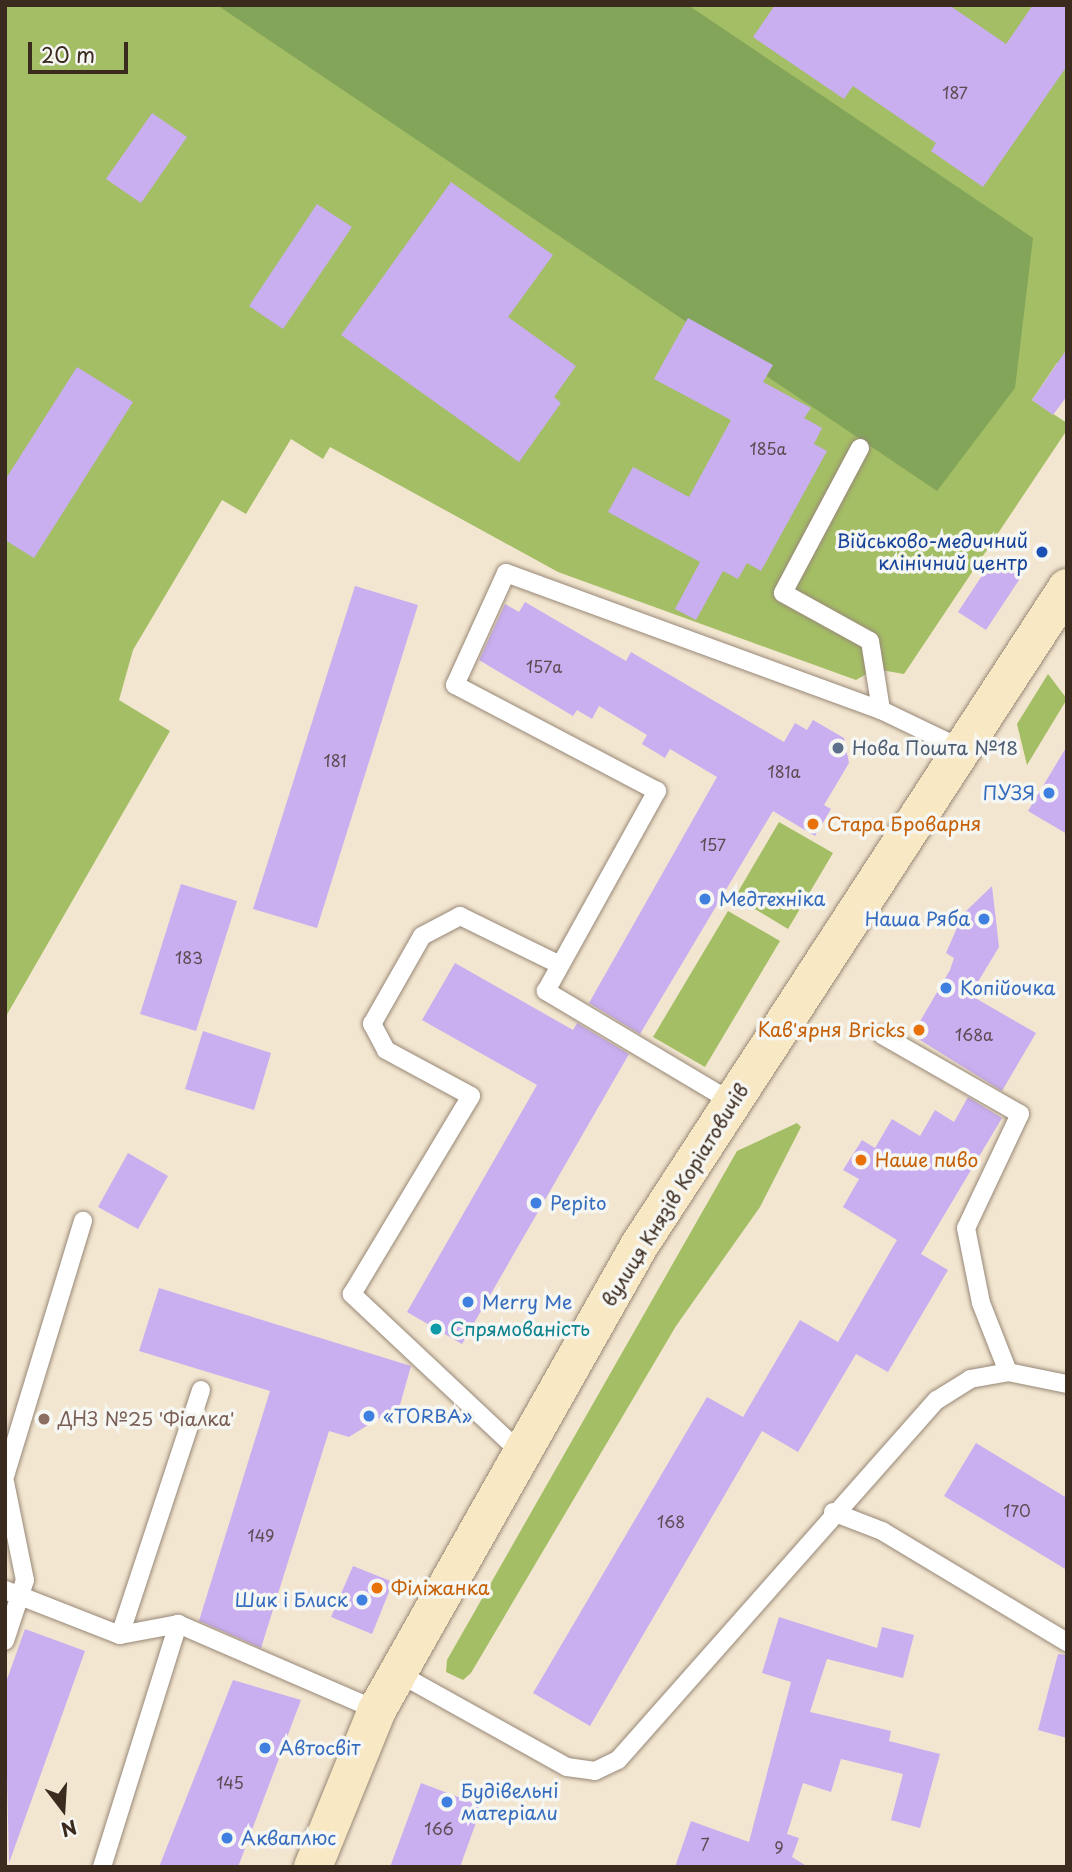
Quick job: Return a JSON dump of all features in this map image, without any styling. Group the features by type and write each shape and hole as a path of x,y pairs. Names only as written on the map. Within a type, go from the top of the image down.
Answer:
{"main road":[{"name":"вулиця Князів Коріатовичів","path":"313,1867 377,1710 639,1245 1067,588"}],"lane":[{"path":"860,448 783,593 870,641 881,710"},
{"path":"732,1102 546,991 657,791 455,685 506,573 881,710 962,749"},
{"path":"520,1452 352,1294 471,1096 386,1050 372,1024 422,936 460,916 560,965"},
{"path":"882,1035 1020,1114 966,1228 981,1303 1008,1372"},
{"path":"5,1476 83,1221"},
{"path":"398,1673 567,1767 595,1771 618,1760 833,1512 937,1400 970,1380 1008,1372 1067,1384"},
{"path":"120,1635 201,1390"},
{"path":"5,1482 25,1580 14,1593 5,1641"},
{"path":"833,1512 882,1531 1067,1642"},
{"path":"14,1593 120,1635 178,1624 377,1710"},
{"path":"102,1867 178,1624"}],"green space":[{"path":"5,5 1067,5 1067,369 1057,363 1032,400 1067,423 1067,430 904,674 875,669 856,680 558,572 330,447 323,459 291,439 246,514 222,500 133,650 119,700 170,731 5,1018"},
{"path":"217,5 688,5 1033,238 1015,388 937,491"},
{"path":"1048,674 1067,699 1027,765 1017,724"},
{"path":"779,822 833,853 788,929 735,897"},
{"path":"728,911 780,941 705,1067 653,1037"},
{"path":"797,1123 801,1127 760,1207 676,1326 471,1673 463,1680 446,1672 447,1660 737,1151"}],"building":[{"path":"775,5 949,5 1006,44 1033,5 1067,5 1067,66 983,187 931,151 936,143 853,86 844,99 753,37"},
{"path":"152,113 187,137 141,203 106,179"},
{"path":"451,182 553,255 508,317 576,366 554,397 561,403 519,462 341,335"},
{"path":"317,204 352,227 283,329 249,306"},
{"path":"688,318 773,365 763,382 811,408 804,418 822,428 814,444 827,451 761,571 747,563 738,579 723,571 696,620 675,609 700,562 608,512 633,467 689,497 731,420 654,379"},
{"path":"1067,349 1067,396 1053,415 1032,400"},
{"path":"77,367 133,402 34,558 5,540 5,480"},
{"path":"993,559 1021,577 986,630 958,612"},
{"path":"355,586 418,605 317,928 253,909"},
{"path":"525,602 626,661 631,652 784,742 795,723 807,730 813,720 844,738 849,763 824,805 831,809 815,836 773,811 640,1034 589,1003 717,777 670,749 665,758 642,744 647,735 599,706 592,719 577,710 573,716 479,660 505,604 519,612"},
{"path":"1067,746 1067,834 1028,811"},
{"path":"181,884 237,901 196,1031 140,1014"},
{"path":"992,886 999,947 970,995 1036,1033 1002,1091 912,1035 950,970 954,958 946,953 963,914"},
{"path":"455,963 573,1030 577,1023 629,1054 462,1344 407,1312 537,1085 422,1020"},
{"path":"203,1031 271,1053 254,1110 185,1089"},
{"path":"968,1097 1002,1118 921,1254 948,1270 888,1372 856,1354 798,1452 762,1431 590,1726 533,1693 707,1397 743,1417 800,1320 838,1342 897,1240 843,1207 859,1179 843,1170 862,1140 875,1148 892,1119 920,1136 935,1110 954,1122"},
{"path":"128,1153 168,1176 138,1229 98,1207"},
{"path":"159,1288 411,1366 400,1405 349,1437 329,1431 261,1648 199,1621 270,1391 139,1351"},
{"path":"976,1443 1067,1498 1067,1570 944,1496"},
{"path":"353,1566 393,1582 372,1634 331,1617"},
{"path":"779,1617 877,1648 882,1627 914,1635 903,1678 827,1659 810,1712 891,1731 889,1741 940,1754 920,1828 891,1820 903,1774 841,1759 831,1792 803,1783 787,1834 799,1838 792,1857 808,1867 675,1867 691,1821 749,1842 791,1682 762,1673"},
{"path":"25,1629 85,1651 9,1863 5,1685"},
{"path":"1058,1654 1067,1655 1067,1738 1038,1730"},
{"path":"233,1680 301,1700 238,1867 159,1867"},
{"path":"421,1783 482,1806 460,1867 390,1867"}],"place":[{"name":"Військово-медичний клінічний центр","path":"1042,552"},
{"name":"Нова Пошта №18","path":"838,748"},
{"name":"ПУЗЯ","path":"1049,793"},
{"name":"Стара Броварня","path":"813,824"},
{"name":"Медтехніка","path":"705,899"},
{"name":"Наша Ряба","path":"984,919"},
{"name":"Копійочка","path":"946,988"},
{"name":"Кав'ярня Bricks","path":"919,1030"},
{"name":"Наше пиво","path":"861,1160"},
{"name":"Pepito","path":"536,1203"},
{"name":"Merry Me","path":"468,1302"},
{"name":"Спрямованість","path":"436,1329"},
{"name":"«TORBA»","path":"369,1416"},
{"name":"ДНЗ №25 'Фіалка'","path":"44,1419"},
{"name":"Філіжанка","path":"377,1588"},
{"name":"Шик і Блиск","path":"362,1600"},
{"name":"Автосвіт","path":"265,1748"},
{"name":"Будівельні матеріали","path":"447,1802"},
{"name":"Акваплюс","path":"227,1838"}]}
